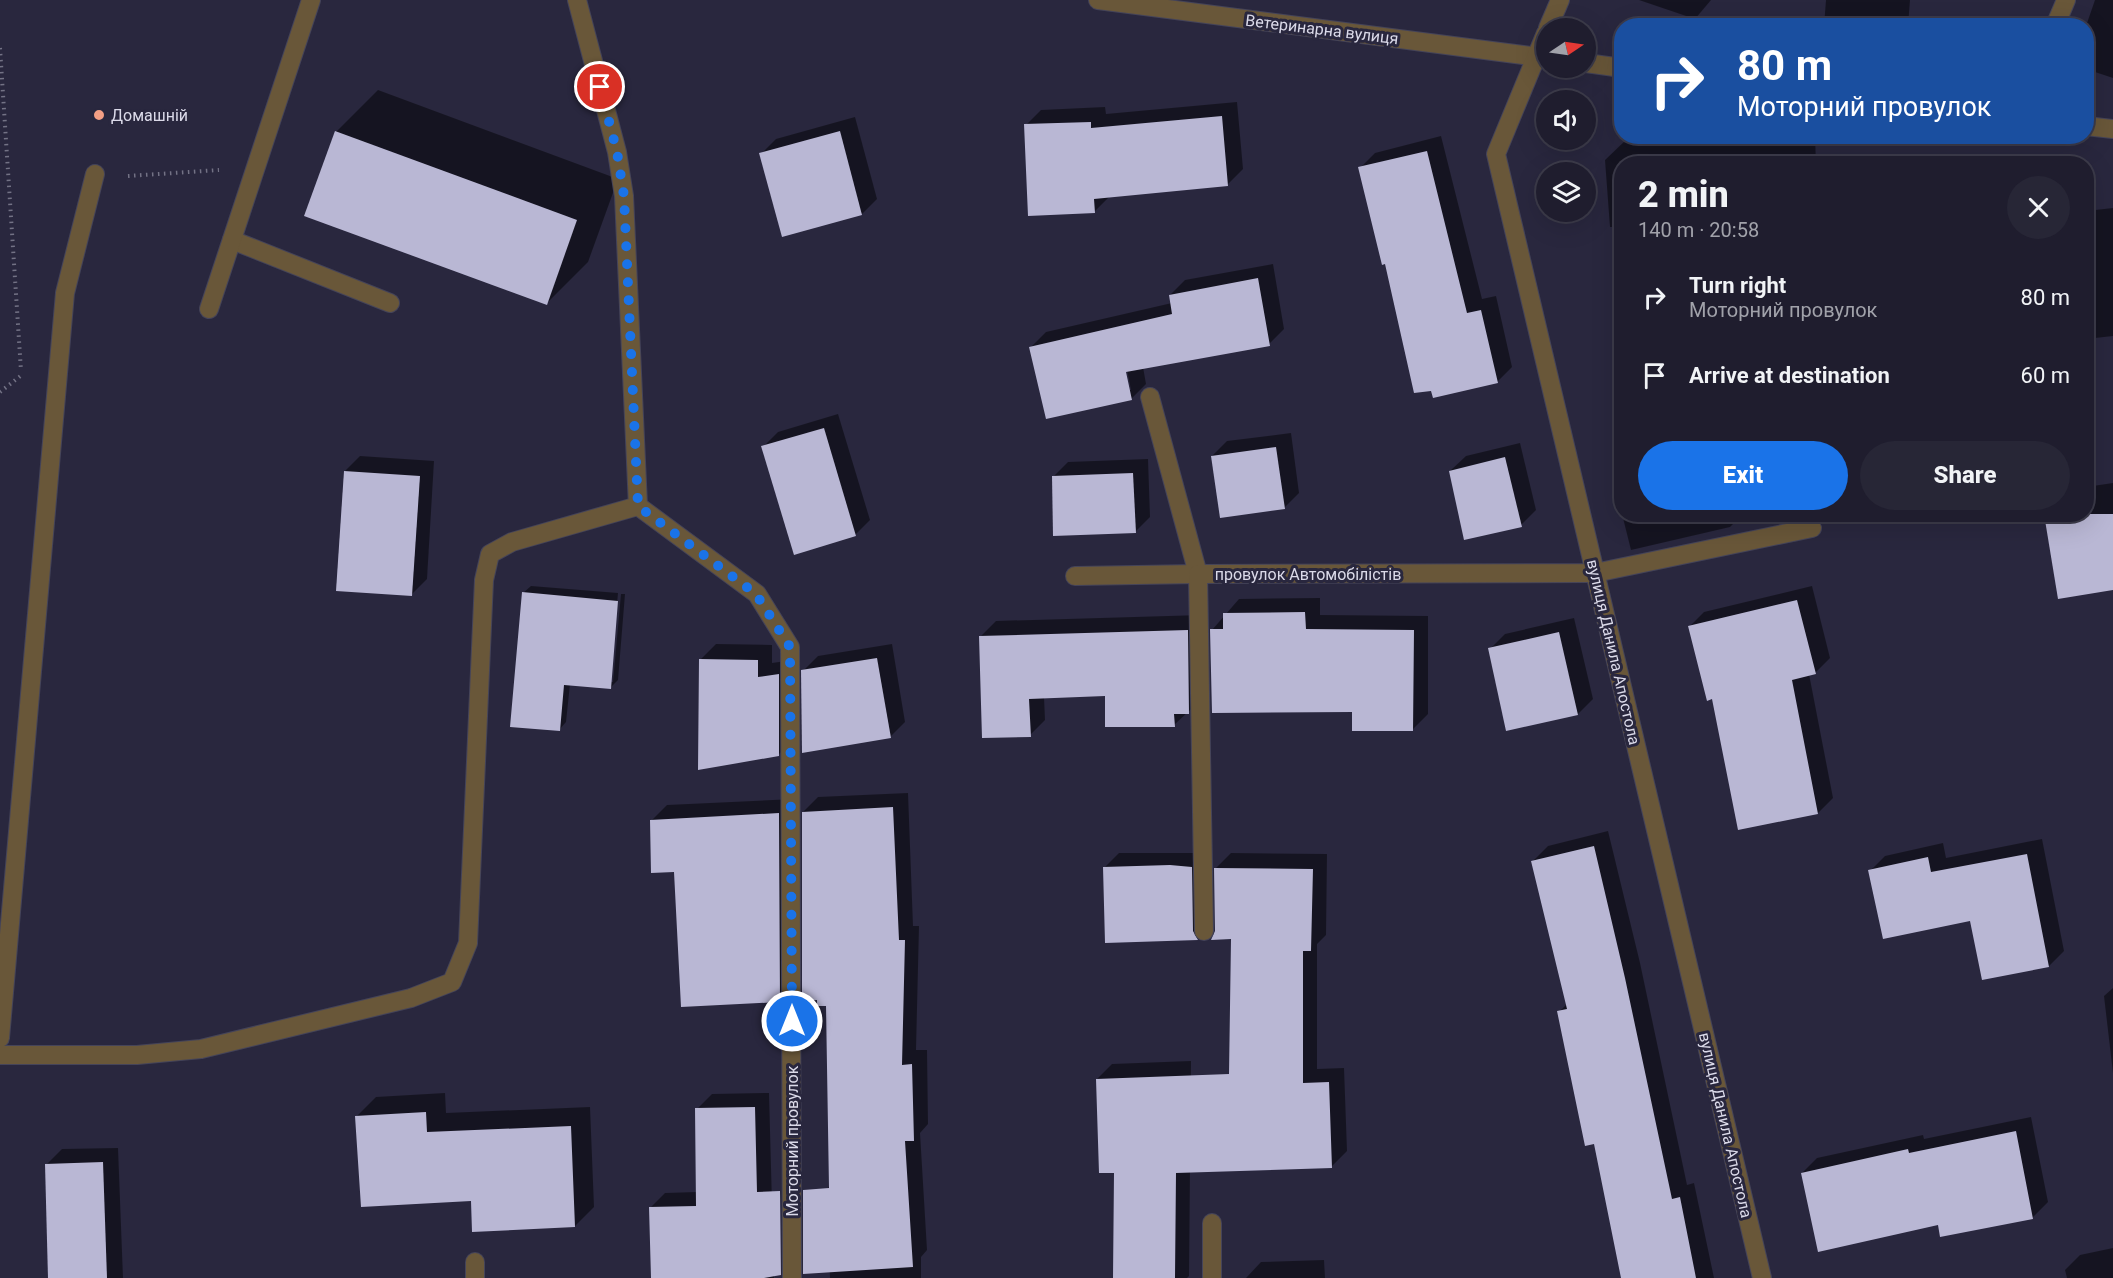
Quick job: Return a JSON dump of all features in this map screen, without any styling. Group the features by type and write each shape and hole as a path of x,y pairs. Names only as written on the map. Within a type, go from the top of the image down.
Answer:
{"street":[{"path":"209,309 311,0"},
{"path":"0,1055 137,1055 201,1049 411,998 452,982 468,943 484,580 490,554 512,542 638,506 624,196 617,152 577,0"},
{"name":"Ветеринарна вулиця","path":"1098,0 1536,56"},
{"path":"1552,18 1560,0"},
{"path":"2058,18 2066,0"},
{"path":"1596,64 1614,67"},
{"name":"вулиця Данила Апостола","path":"1536,68 1496,154 1762,1278"},
{"path":"2094,127 2113,129"},
{"path":"0,1038 65,292 95,174"},
{"path":"232,240 390,303"},
{"path":"1075,576 1198,574 1150,398"},
{"name":"Моторний провулок","path":"638,506 756,594 790,647 792,1278"},
{"name":"провулок Автомобілістів","path":"1204,931 1198,574 1595,573 1812,528"},
{"path":"1212,1223 1212,1278"}],"path":[{"path":"0,48 21,377"},
{"path":"95,174 137,176 256,167"}],"building":[{"path":"1222,116 1228,186 1094,199 1095,213 1028,216 1024,124 1091,122 1091,128"},
{"path":"335,131 577,220 547,305 304,216"},
{"path":"840,131 862,215 782,237 759,153"},
{"path":"1427,151 1467,313 1481,310 1498,383 1433,398 1431,391 1414,393 1385,264 1382,265 1358,167"},
{"path":"1258,278 1270,346 1126,372 1132,400 1046,419 1029,347 1172,314 1169,295"},
{"path":"824,428 856,536 794,555 761,446"},
{"path":"1276,447 1285,509 1220,518 1211,456"},
{"path":"1505,457 1522,527 1464,540 1449,471"},
{"path":"344,471 420,476 412,596 336,591"},
{"path":"1133,473 1136,533 1053,536 1052,476"},
{"path":"2094,514 2113,514 2113,590 2058,599 2045,522 2094,522"},
{"path":"522,592 618,601 611,689 564,685 560,731 510,727"},
{"path":"1797,600 1816,674 1792,680 1818,814 1738,830 1712,699 1707,701 1688,626"},
{"path":"1305,612 1306,629 1414,630 1413,731 1352,731 1352,712 1212,713 1210,629 1223,629 1223,613"},
{"path":"1188,630 1189,714 1174,714 1175,727 1105,727 1105,696 1029,699 1031,737 982,738 979,636"},
{"path":"1559,632 1578,715 1506,731 1488,648"},
{"path":"877,658 891,738 802,753 801,670"},
{"path":"699,659 758,660 758,677 779,674 779,756 698,770"},
{"path":"893,807 899,940 905,940 902,1065 912,1064 914,1141 905,1141 913,1267 803,1274 803,1190 829,1188 826,1006 817,1006 817,1000 802,1001 802,812"},
{"path":"779,813 780,1002 681,1007 674,872 651,873 650,820"},
{"path":"1594,846 1672,1199 1680,1197 1696,1278 1621,1278 1594,1144 1585,1146 1557,1011 1567,1009 1531,861"},
{"path":"2027,854 2049,967 1982,980 1970,921 1883,939 1868,870 1928,857 1931,872"},
{"path":"1170,865 1192,867 1193,931 1198,940 1105,943 1103,867"},
{"path":"1214,868 1313,869 1311,951 1303,951 1303,1083 1329,1082 1332,1168 1176,1173 1175,1278 1113,1278 1114,1173 1099,1173 1096,1079 1229,1074 1231,939 1211,940 1215,931"},
{"path":"755,1107 757,1192 780,1191 781,1275 764,1278 651,1278 649,1207 696,1206 695,1108"},
{"path":"426,1112 427,1132 571,1126 575,1227 472,1232 471,1201 361,1207 355,1116"},
{"path":"2016,1131 2033,1219 1940,1237 1938,1225 1818,1252 1801,1173 1908,1149 1909,1153"},
{"path":"103,1162 107,1278 48,1278 45,1164"}],"place":[{"name":"Домашній","path":"99,115"}],"route":[{"path":"600,87 617,152 624,196 638,506 756,594 790,647 792,1021"}]}
